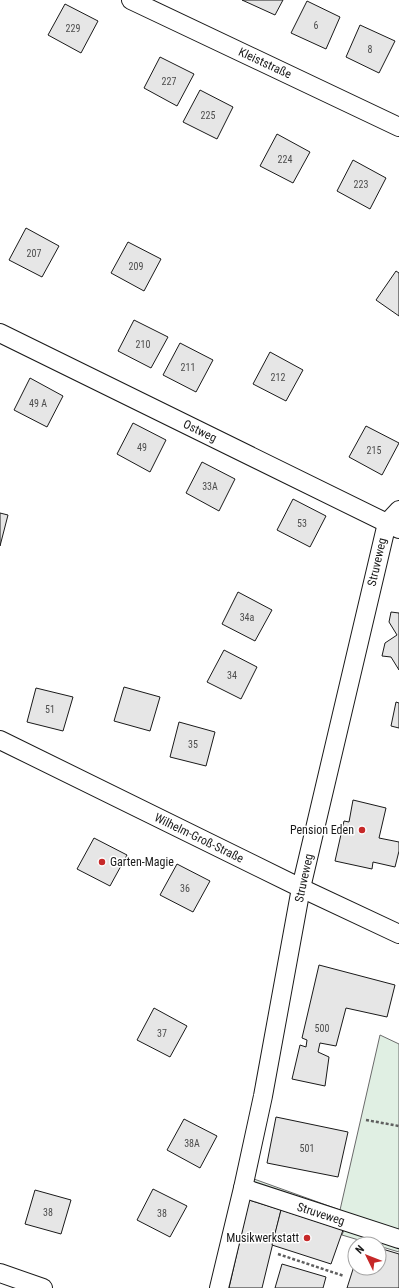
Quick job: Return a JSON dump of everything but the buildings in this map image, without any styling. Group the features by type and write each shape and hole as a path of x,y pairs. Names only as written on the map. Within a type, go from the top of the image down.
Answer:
{"street":[{"name":"Kleiststraße","path":"131,0 399,127"},
{"name":"Ostweg","path":"0,333 393,526"},
{"path":"393,526 399,510"},
{"name":"Struveweg","path":"219,1288 244,1188 263,1096 301,888 393,526"},
{"name":"Wilhelm-Groß-Straße","path":"0,740 301,888 399,934"},
{"name":"Struveweg","path":"244,1188 399,1240"},
{"path":"0,1273 43,1288"}],"path":[{"path":"366,1120 399,1126"},
{"path":"278,1254 344,1276"}],"green space":[{"path":"380,1035 399,1044 399,1252 387,1248 387,1236 347,1236 342,1235 344,1230 249,1199 254,1179 340,1210"}],"place":[{"name":"Pension Eden","path":"362,830"},
{"name":"Garten-Magie","path":"102,862"},
{"name":"Musikwerkstatt","path":"307,1238"}]}
